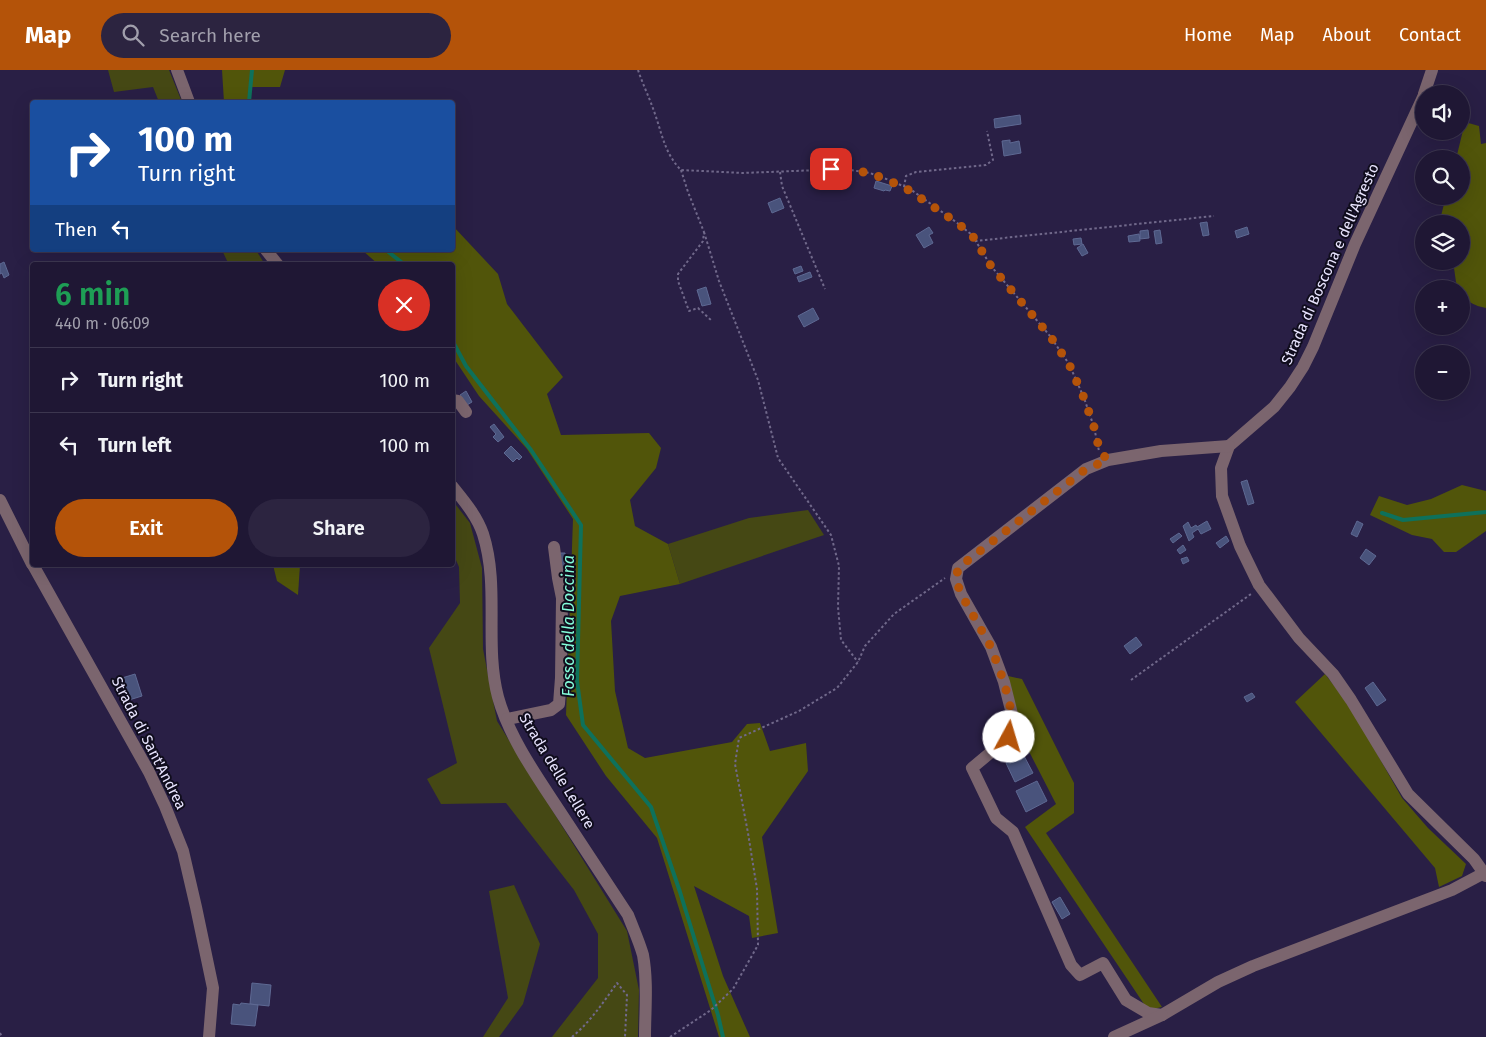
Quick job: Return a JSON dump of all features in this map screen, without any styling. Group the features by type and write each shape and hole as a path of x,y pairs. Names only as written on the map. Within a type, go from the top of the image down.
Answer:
{"street":[{"path":"177,70 188,100"},
{"name":"Strada di Boscona e dell'Agresto","path":"1427,85 1432,70"},
{"name":"Strada di Boscona e dell'Agresto","path":"1229,446 1274,407 1303,367 1316,342 1355,244 1415,114"},
{"path":"268,252 276,262"},
{"path":"455,400 458,401 466,412"},
{"path":"1114,1037 1162,1015 1218,982 1253,966 1452,890 1485,875 1474,859 1408,794 1333,674 1298,638 1261,587 1240,546 1222,496 1222,468 1229,446 1162,451 1108,460 1086,469 958,568 956,580 961,594 991,647 1004,682 1012,714 1009,737 972,768 996,818 1013,832 1071,966 1080,975 1103,963 1126,1000 1148,1013 1162,1015"},
{"name":"Strada delle Lellere","path":"455,490 471,509 483,533 488,556 494,672 498,696 519,746 628,915 637,935 645,971 645,1037"},
{"name":"Strada di Sant'Andrea","path":"0,500 30,558"},
{"path":"507,719 551,710 559,704 562,598 554,547"},
{"name":"Strada di Sant'Andrea","path":"35,567 149,772 183,851 213,988 209,1037"}],"path":[{"path":"638,70 666,149 674,163 681,170 704,232 719,281 758,380 778,458 831,535 839,566 838,607 841,640 858,662"},
{"path":"904,187 906,176 916,172 986,165 992,160 986,131"},
{"path":"681,170 744,173 844,169 870,173 904,187 956,222 972,235 991,266 1050,336 1069,364 1084,398 1100,452 1108,460"},
{"path":"780,172 782,186 825,289"},
{"path":"975,241 1214,216"},
{"path":"704,232 703,241 678,274 678,281 688,311 698,308 712,321"},
{"path":"670,1037 711,1010 733,989 758,946 757,890 735,764 739,738 799,712 837,688 858,662 865,646 894,614 958,568"},
{"path":"1131,680 1261,587"},
{"path":"572,1037 582,1029 600,1008 617,983 627,995 625,1037"},
{"path":"0,1033 2,1037"}],"green space":[{"path":"108,70 169,70 181,100 158,100 153,87 114,92"},
{"path":"223,252 257,252 263,262 228,262"},
{"path":"455,506 470,523 482,568 483,649 497,721 627,931 639,990 638,1037 552,1037 598,978 598,934 574,890 506,803 441,804 427,779 457,763 429,648 460,603 459,567 455,558"},
{"path":"808,510 824,535 680,584 668,544 749,518"},
{"path":"514,885 540,944 523,1004 499,1037 483,1037 508,998 489,891"}],"shaded area":[{"path":"222,70 285,70 280,87 249,87 251,100 224,100"},
{"path":"1470,123 1479,126 1481,144 1486,143 1486,308 1470,302 1470,280 1456,280 1454,270 1470,270 1470,215 1441,215 1444,205 1470,205 1470,150 1458,150 1461,140 1470,140"},
{"path":"455,228 498,274 507,304 563,377 547,394 561,435 649,433 661,448 656,468 630,500 635,526 668,544 680,584 620,596 611,621 615,691 628,748 645,758 732,742 747,724 760,723 770,751 806,743 808,771 762,837 778,933 752,938 749,916 694,886 723,976 750,1037 719,1037 657,838 606,776 566,715 573,519 527,449 479,396 455,360 455,262 376,262 364,252 455,252"},
{"path":"1462,485 1486,491 1486,531 1456,552 1444,552 1432,539 1412,535 1370,515 1379,496 1407,505 1431,499"},
{"path":"274,567 300,567 298,595 277,581"},
{"path":"1325,674 1350,706 1402,798 1428,828 1466,864 1462,876 1439,887 1435,868 1295,702"},
{"path":"1008,676 1022,679 1074,783 1074,813 1046,833 1162,1007 1148,1010 1025,827 1056,804 1018,730"}],"building":[{"path":"1020,115 1021,124 995,128 994,119"},
{"path":"1010,140 1010,143 1019,141 1021,153 1004,156 1002,141"},
{"path":"876,181 892,186 890,191 874,188"},
{"path":"780,198 784,208 772,213 768,203"},
{"path":"1207,222 1209,235 1203,236 1200,223"},
{"path":"929,227 933,233 929,235 933,243 924,248 916,235"},
{"path":"1247,227 1249,234 1237,238 1235,231"},
{"path":"1148,230 1149,238 1140,239 1140,231"},
{"path":"1160,230 1162,243 1156,244 1154,231"},
{"path":"1139,234 1140,241 1129,242 1128,236"},
{"path":"1081,238 1082,244 1074,245 1073,239"},
{"path":"1083,244 1088,253 1082,256 1077,248"},
{"path":"4,262 9,275 4,278 2,273 0,274 0,264"},
{"path":"801,266 803,271 795,274 793,269"},
{"path":"810,272 812,277 799,282 797,277"},
{"path":"706,287 711,304 702,306 697,290"},
{"path":"813,308 819,319 804,327 798,316"},
{"path":"466,391 472,402 467,405 460,395"},
{"path":"494,424 504,437 498,442 493,437 496,434 490,427"},
{"path":"511,446 522,457 519,460 517,458 513,462 504,453"},
{"path":"1247,480 1254,503 1248,505 1241,482"},
{"path":"1207,521 1211,529 1201,534 1198,529 1192,533 1194,537 1189,541 1183,526 1188,522 1191,528 1196,525 1197,527"},
{"path":"1357,521 1363,524 1357,537 1351,534"},
{"path":"1179,533 1182,536 1173,543 1170,539"},
{"path":"1226,536 1229,541 1220,548 1216,543"},
{"path":"1183,545 1186,550 1180,554 1177,550"},
{"path":"1366,549 1376,556 1369,565 1360,558"},
{"path":"559,553 565,553 566,571 559,571"},
{"path":"1187,557 1189,561 1183,564 1181,559"},
{"path":"1136,637 1142,645 1130,654 1124,646"},
{"path":"135,674 142,696 129,700 122,678"},
{"path":"1373,682 1386,700 1377,706 1365,688"},
{"path":"1252,693 1255,697 1247,702 1244,697"},
{"path":"1023,754 1033,773 1015,782 1006,763"},
{"path":"1037,781 1047,801 1026,812 1016,791"},
{"path":"1060,897 1070,914 1062,919 1052,902"},
{"path":"252,983 271,985 269,1006 250,1004"},
{"path":"241,1003 258,1005 255,1026 231,1024 233,1004 240,1005"}],"waterway":[{"name":"Fosso della Doccina","path":"249,100 252,70"},
{"name":"Fosso della Doccina","path":"389,252 401,262"},
{"name":"Fosso della Doccina","path":"455,346 466,366 531,450 581,525 577,681 583,725 651,807 680,892 723,1037"},
{"path":"1382,513 1403,520 1486,512"}],"route":[{"path":"831,169 870,173 904,187 972,235 991,266 1027,307 1069,364 1084,398 1100,452 1108,460 1086,469 958,568 956,580 961,594 991,647 1004,682 1012,714 1009,737"}]}
